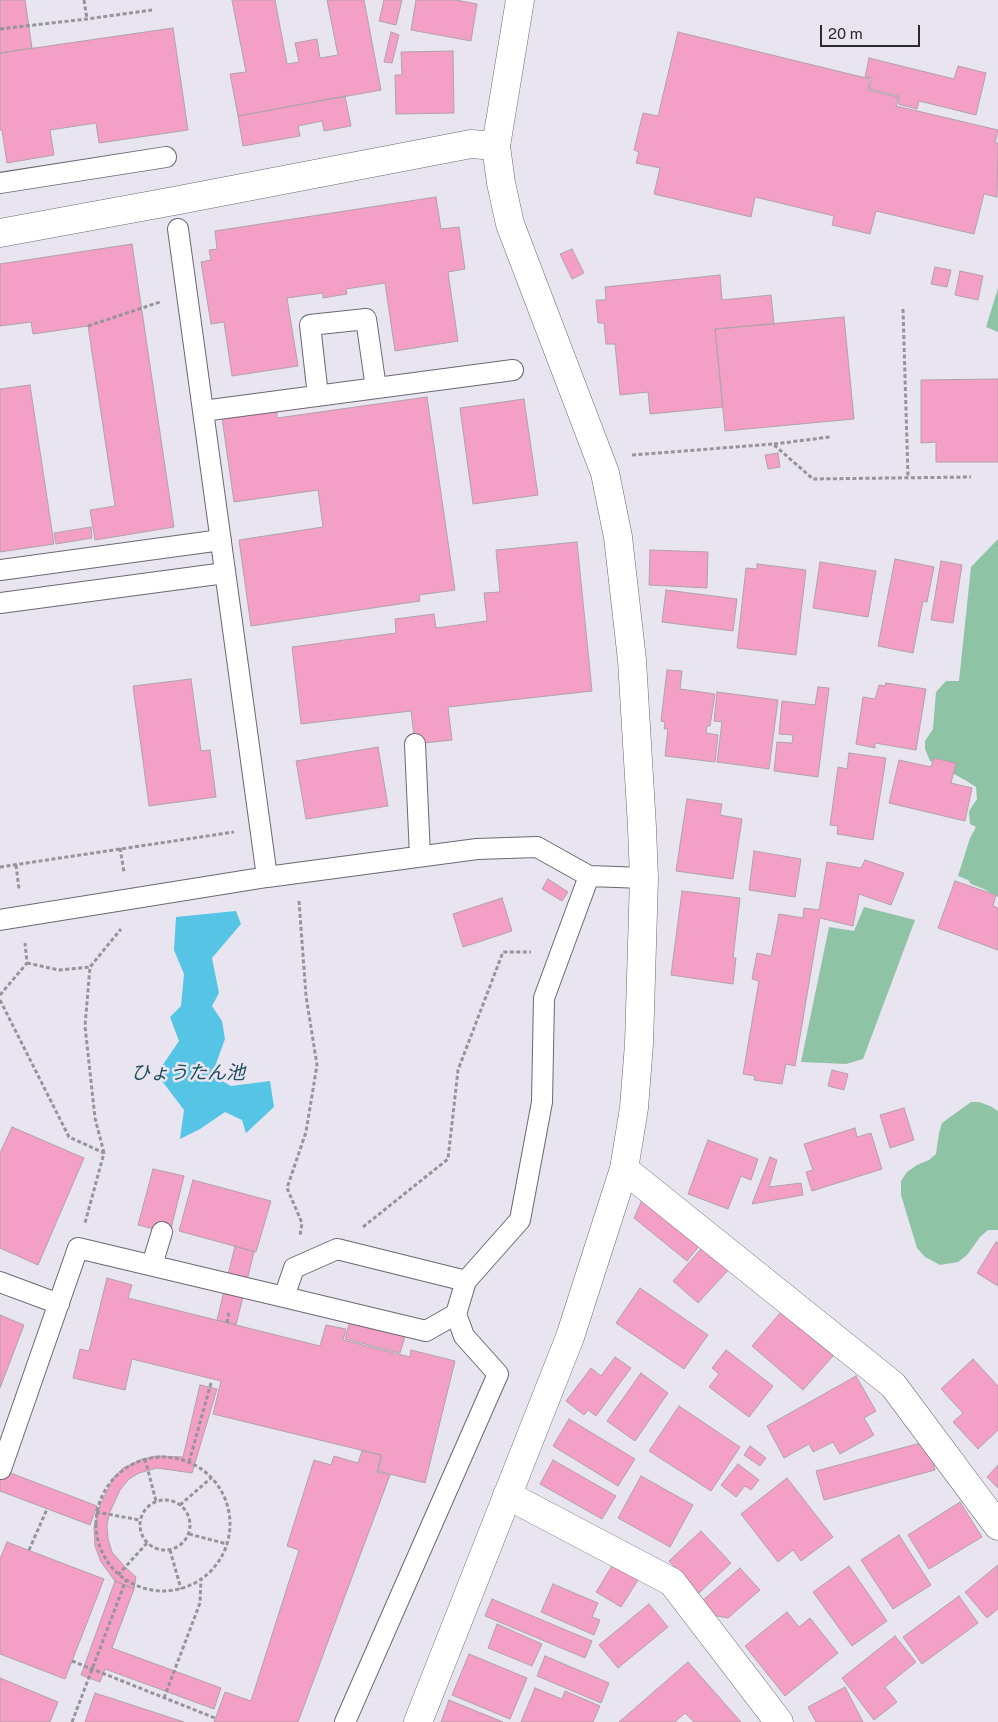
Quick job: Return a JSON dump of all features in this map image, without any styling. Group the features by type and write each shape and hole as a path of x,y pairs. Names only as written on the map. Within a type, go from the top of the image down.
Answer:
{"street":[{"path":"418,1722 570,1338 624,1169 634,1108 639,1044 644,878 632,660 618,537 605,473 510,224 496,146 520,0"},
{"path":"0,233 184,200 471,144 496,146"},
{"path":"624,1169 893,1385 998,1526"},
{"path":"507,1495 672,1582 778,1722"}],"lane":[{"path":"0,183 166,157"},
{"path":"178,229 267,877"},
{"path":"318,396 310,326 366,319 376,388"},
{"path":"203,411 513,370"},
{"path":"0,570 221,540"},
{"path":"0,604 225,573"},
{"path":"415,744 420,856"},
{"path":"0,920 267,877 477,849 537,847 589,876 644,878"},
{"path":"345,1722 498,1374 464,1336 456,1314 466,1281 520,1220 542,1102 544,998 589,876"},
{"path":"152,1265 162,1232"},
{"path":"1,1469 78,1248 426,1331 456,1314"},
{"path":"284,1297 294,1268 337,1249 466,1281"},
{"path":"0,1282 59,1304"}],"path":[{"path":"84,0 87,19"},
{"path":"0,29 152,10"},
{"path":"88,326 187,293"},
{"path":"903,309 908,477"},
{"path":"632,455 773,444 830,437"},
{"path":"773,444 812,479 972,477"},
{"path":"0,868 120,848 260,828"},
{"path":"267,877 270,901 300,901 306,996 317,1065 306,1132 287,1188 302,1223 294,1268"},
{"path":"78,1248 104,1153 95,1118 85,1026 90,967 124,927 128,898"},
{"path":"337,1249 448,1159 458,1070 503,952 562,952"},
{"path":"27,963 59,970 90,967"},
{"path":"0,1000 69,1137 104,1153"},
{"path":"189,1462 211,1383"},
{"path":"157,1457 189,1462 200,1467 216,1482 227,1501 230,1523 227,1544 217,1564 201,1579 181,1588 160,1591 138,1586 118,1575 104,1557 96,1536 96,1512 103,1492 116,1474 135,1462 157,1457"},
{"path":"145,1459 156,1501"},
{"path":"180,1505 211,1478"},
{"path":"156,1501 173,1501 180,1505 189,1518 189,1534 178,1547 170,1550 154,1548 147,1543 140,1528 140,1520 143,1512 156,1501"},
{"path":"29,1550 47,1508"},
{"path":"96,1512 140,1520"},
{"path":"189,1534 227,1544"},
{"path":"118,1575 147,1543"},
{"path":"170,1550 181,1588"},
{"path":"164,1698 200,1603 201,1579"},
{"path":"72,1722 126,1580"},
{"path":"72,1661 215,1718"}],"green space":[{"path":"998,288 998,332 986,327"},
{"path":"998,539 998,897 958,876 970,838 976,827 970,824 969,811 977,799 976,787 930,761 925,749 925,741 933,729 936,692 946,681 959,681 971,567"},
{"path":"864,907 915,920 863,1059 846,1064 801,1062 829,927 854,931"},
{"path":"971,1102 979,1102 998,1111 998,1230 988,1230 980,1237 967,1255 958,1262 940,1265 925,1257 917,1248 901,1195 901,1181 907,1172 936,1154 942,1123"}],"water":[{"name":"ひょうたん池","path":"236,911 241,924 212,958 219,993 212,1006 222,1021 225,1039 212,1075 231,1086 270,1081 274,1107 246,1133 242,1120 225,1112 200,1129 180,1139 184,1110 162,1081 162,1066 179,1041 170,1017 181,1006 184,974 174,950 176,917"}],"building":[{"path":"0,0 25,0 32,48 0,53"},
{"path":"232,0 275,0 287,64 299,62 295,43 317,39 320,58 338,55 327,0 364,0 381,90 238,116 230,74 246,72"},
{"path":"384,0 402,0 396,25 379,21"},
{"path":"416,0 456,0 477,4 471,41 411,30"},
{"path":"173,28 188,130 99,143 96,123 50,130 54,155 7,163 2,130 0,130 0,53"},
{"path":"391,32 399,35 392,63 384,62"},
{"path":"678,32 870,79 868,90 898,97 896,106 998,130 995,143 998,143 997,197 984,194 974,234 876,211 870,234 832,225 834,216 755,197 751,217 654,194 660,168 636,163 639,152 634,150 643,113 658,116"},
{"path":"453,51 454,113 396,114 395,75 402,75 401,52"},
{"path":"869,58 954,79 958,66 986,73 976,115 919,101 917,109 898,104 899,96 869,89 872,78 865,77"},
{"path":"345,96 351,126 324,131 322,121 298,126 300,136 243,146 238,116"},
{"path":"436,197 441,229 459,227 465,269 448,272 458,341 395,351 385,283 346,289 347,294 323,298 323,293 287,298 298,366 232,376 224,322 211,324 201,262 211,260 209,250 217,249 215,231"},
{"path":"132,244 174,527 95,540 90,510 115,506 88,326 33,334 31,322 0,326 0,264"},
{"path":"572,249 584,273 572,279 560,254"},
{"path":"935,267 951,270 947,287 931,284"},
{"path":"960,271 983,276 978,300 955,295"},
{"path":"720,275 722,300 771,295 774,324 715,329 723,407 650,414 648,392 620,395 615,344 606,344 604,323 598,323 596,300 606,300 605,287"},
{"path":"844,317 854,419 725,431 715,329"},
{"path":"998,379 998,462 936,462 936,442 921,443 921,380"},
{"path":"30,385 54,544 0,552 0,389"},
{"path":"427,397 455,590 419,595 420,601 251,626 239,540 323,527 318,490 234,502 222,418 277,410 277,418"},
{"path":"524,399 538,495 473,504 460,408"},
{"path":"778,453 780,467 768,469 765,455"},
{"path":"91,527 92,538 56,544 54,533"},
{"path":"577,542 592,691 448,707 452,740 415,744 411,711 301,724 292,647 396,633 395,619 434,614 436,628 487,621 484,593 500,592 496,550"},
{"path":"650,550 708,552 707,588 649,585"},
{"path":"895,559 934,567 927,602 923,601 913,653 878,646"},
{"path":"941,561 962,565 953,623 931,620"},
{"path":"820,562 876,571 868,617 813,608"},
{"path":"757,564 806,570 796,655 737,648 746,568 757,569"},
{"path":"666,590 737,599 733,631 662,622"},
{"path":"667,670 682,671 680,689 715,694 710,726 707,726 706,733 718,735 715,762 665,756 668,729 664,729 665,722 661,721"},
{"path":"191,679 201,751 210,750 216,797 149,806 133,686"},
{"path":"886,683 926,689 916,750 875,743 875,748 856,744 863,697 875,699 879,685 885,686"},
{"path":"818,687 829,688 818,777 774,771 777,742 792,743 793,735 779,734 782,701 815,705"},
{"path":"717,692 778,700 769,769 717,762 722,722 714,721"},
{"path":"378,747 388,806 306,819 296,761"},
{"path":"849,753 886,758 873,840 837,834 838,826 830,825 838,767 847,769"},
{"path":"934,758 956,763 951,783 972,788 965,821 889,803 899,760 931,767"},
{"path":"687,799 722,804 720,815 742,819 733,879 676,871"},
{"path":"754,851 801,859 795,897 749,890"},
{"path":"865,860 904,873 891,905 859,894 853,926 820,918 795,1066 786,1064 782,1084 754,1080 755,1076 743,1074 759,981 752,979 757,953 771,956 779,914 803,918 804,908 819,910 827,862 861,868"},
{"path":"548,879 568,892 562,901 542,889"},
{"path":"955,881 996,895 993,906 998,908 998,950 938,928"},
{"path":"682,891 740,898 733,958 736,958 733,984 671,975"},
{"path":"502,898 512,931 463,947 453,914"},
{"path":"832,1070 848,1074 844,1090 828,1086"},
{"path":"904,1108 914,1140 890,1148 880,1115"},
{"path":"12,1127 84,1158 38,1265 0,1248 0,1153"},
{"path":"855,1128 857,1137 871,1133 882,1169 812,1191 806,1172 813,1170 804,1144"},
{"path":"708,1140 758,1159 751,1180 741,1176 728,1209 688,1194"},
{"path":"770,1157 777,1160 769,1187 801,1183 803,1195 752,1204"},
{"path":"153,1169 184,1176 170,1233 138,1225"},
{"path":"193,1180 271,1201 256,1252 179,1231"},
{"path":"646,1191 705,1239 687,1261 634,1218"},
{"path":"996,1242 998,1243 998,1286 977,1273"},
{"path":"706,1243 732,1266 698,1303 673,1281"},
{"path":"235,1246 254,1252 236,1325 217,1320"},
{"path":"107,1278 132,1285 128,1298 320,1346 326,1325 346,1329 343,1340 410,1357 411,1350 455,1361 425,1483 378,1471 381,1455 213,1414 221,1381 132,1359 125,1390 73,1378 80,1349 89,1351"},
{"path":"640,1288 708,1335 684,1369 616,1323"},
{"path":"781,1312 833,1356 803,1390 752,1346"},
{"path":"0,1315 24,1325 0,1388"},
{"path":"350,1321 405,1336 400,1353 345,1339"},
{"path":"726,1350 773,1386 749,1417 709,1387 719,1374 712,1368"},
{"path":"615,1357 631,1368 596,1416 588,1410 584,1415 566,1401 591,1368 601,1376"},
{"path":"973,1359 998,1386 998,1430 978,1449 953,1422 963,1413 941,1389"},
{"path":"641,1373 668,1393 635,1441 607,1421"},
{"path":"856,1376 876,1411 864,1418 874,1435 840,1454 833,1442 813,1452 809,1444 784,1458 767,1426"},
{"path":"200,1385 217,1389 192,1473 157,1468 139,1473 129,1479 120,1490 109,1514 107,1526 108,1539 112,1552 136,1577 134,1589 115,1581 101,1562 95,1546 94,1527 100,1505 114,1477 123,1468 140,1460 156,1456 183,1457"},
{"path":"679,1406 740,1447 711,1491 649,1451"},
{"path":"569,1419 635,1459 618,1486 553,1446"},
{"path":"928,1441 935,1470 824,1500 816,1471"},
{"path":"750,1446 766,1458 760,1466 744,1455"},
{"path":"362,1451 381,1455 377,1472 390,1475 298,1722 214,1722 225,1692 251,1701 299,1550 287,1546 314,1460 331,1465 334,1456 358,1463"},
{"path":"553,1460 616,1496 602,1519 540,1484"},
{"path":"738,1464 759,1480 751,1490 745,1486 736,1497 721,1485"},
{"path":"998,1465 998,1488 987,1477"},
{"path":"0,1469 97,1506 90,1525 0,1491"},
{"path":"641,1476 693,1505 670,1547 618,1518"},
{"path":"787,1478 833,1537 801,1561 793,1550 778,1562 741,1514"},
{"path":"960,1502 982,1537 929,1569 908,1535"},
{"path":"701,1531 731,1563 699,1593 669,1561"},
{"path":"899,1535 931,1585 893,1609 861,1560"},
{"path":"7,1542 104,1579 65,1679 0,1654 0,1559"},
{"path":"613,1564 638,1580 621,1607 596,1592"},
{"path":"998,1565 998,1609 987,1618 965,1592"},
{"path":"849,1566 887,1621 852,1646 813,1592"},
{"path":"740,1568 760,1590 728,1618 712,1615 702,1601"},
{"path":"115,1581 134,1589 112,1648 221,1688 214,1709 105,1669 100,1682 81,1675"},
{"path":"553,1584 598,1603 592,1617 600,1620 594,1635 541,1612"},
{"path":"959,1596 978,1623 922,1664 903,1637"},
{"path":"492,1599 592,1641 585,1658 485,1616"},
{"path":"649,1604 668,1627 618,1668 599,1645"},
{"path":"787,1612 799,1627 810,1618 838,1653 785,1696 745,1646"},
{"path":"497,1624 542,1644 532,1666 488,1648"},
{"path":"895,1636 916,1662 885,1687 897,1702 874,1720 842,1678"},
{"path":"469,1654 527,1678 510,1719 452,1695"},
{"path":"545,1656 609,1683 601,1703 537,1676"},
{"path":"688,1662 741,1722 694,1722 685,1713 675,1722 619,1722"},
{"path":"0,1678 58,1702 50,1722 0,1722"},
{"path":"845,1687 863,1722 816,1722 808,1707"},
{"path":"535,1688 562,1699 565,1691 600,1706 593,1722 521,1722"},
{"path":"95,1693 184,1722 85,1722"},
{"path":"449,1700 503,1722 441,1722"}]}
